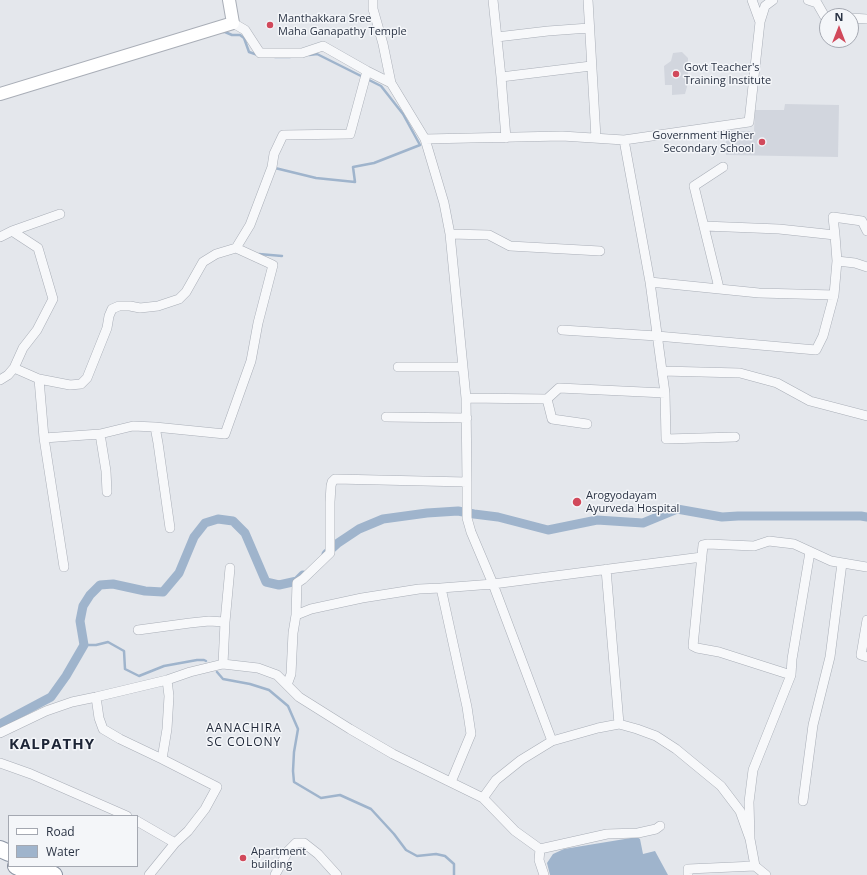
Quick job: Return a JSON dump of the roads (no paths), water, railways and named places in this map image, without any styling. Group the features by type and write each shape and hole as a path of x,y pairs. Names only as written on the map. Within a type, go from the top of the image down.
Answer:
{"highway":[{"path":"18,867 35,875"},
{"path":"39,867 54,875"}],"street":[{"path":"230,0 233,23"},
{"path":"373,0 373,9 383,44 391,83 425,139 444,203 450,234 466,398 468,482 467,518 471,532 493,584 552,741"},
{"path":"492,0 497,37 506,138"},
{"path":"588,0 596,138"},
{"path":"752,0 760,22"},
{"path":"425,139 562,136 624,140 749,122 760,22 765,6 773,0"},
{"path":"808,0 817,3 820,8"},
{"path":"0,94 233,23 245,30 260,54 302,53 323,46 391,83"},
{"path":"497,37 589,28"},
{"path":"501,77 591,66"},
{"path":"236,248 250,225 272,167 274,154 283,135 350,134 367,71"},
{"path":"624,140 650,282 665,394 666,439 735,437"},
{"path":"719,288 694,186 723,168"},
{"path":"0,237 12,231 60,214"},
{"path":"562,330 657,336 816,350 823,336 834,295 837,261 833,217 862,221 867,231"},
{"path":"704,226 779,229 835,235"},
{"path":"0,380 8,376 14,368 23,348 37,330 53,299 38,248 12,231"},
{"path":"450,234 489,235 510,246 600,251"},
{"path":"14,368 39,378 70,385 81,384 87,378 107,328 112,309 119,306 140,308 158,306 179,299 186,292 203,262 216,254 236,248 273,265 258,323 251,361 225,434 133,426 100,434 44,438"},
{"path":"837,261 855,263 867,268"},
{"path":"650,282 759,293 834,295"},
{"path":"398,367 463,368"},
{"path":"662,371 740,373 777,383 810,401 867,416"},
{"path":"39,378 44,438 64,567"},
{"path":"466,398 547,399 559,388 665,394"},
{"path":"547,399 552,418 587,424"},
{"path":"386,417 467,418"},
{"path":"155,427 170,528"},
{"path":"100,434 106,471 107,492"},
{"path":"287,685 292,674 293,633 296,615 297,583 303,579 330,549 330,502 332,482 336,479 468,482"},
{"path":"791,675 718,652 696,648 693,646 703,545 754,546 769,540 794,544 831,561 867,567"},
{"path":"750,839 749,802 753,770 791,675 792,659 810,552"},
{"path":"296,615 311,609 355,599 419,589 493,584 702,556"},
{"path":"803,801 813,725 830,657 842,563"},
{"path":"223,664 230,568"},
{"path":"606,569 619,724"},
{"path":"441,588 465,694 471,734 451,782"},
{"path":"867,620 861,654 867,657"},
{"path":"138,630 209,621 225,622"},
{"path":"0,733 46,711 72,702 167,680 190,672 223,664 258,668 277,676 299,697 393,754 483,798 515,831 540,849 607,834 638,833 656,829 660,826"},
{"path":"162,758 167,729 167,680"},
{"path":"96,697 99,718 103,729 120,739 162,758 217,787 205,809 188,831 175,843 149,875"},
{"path":"483,798 496,780 521,760 552,741 598,728 619,724 656,736 676,749 721,786 740,811 750,839 756,866 766,875"},
{"path":"0,763 32,774 125,815"},
{"path":"138,822 175,843"},
{"path":"275,875 288,851 296,843 304,843 318,854 337,875"},
{"path":"540,849 539,860 544,875"},
{"path":"688,875 688,869 756,866"}],"water":[{"path":"637,837 640,839 643,854 655,851 668,875 550,875 547,863 553,854 564,849"}],"waterway":[{"path":"223,32 232,35 240,35 244,38 249,52 258,55"},
{"path":"275,168 316,178 355,182 353,167 374,163 420,145 403,114 381,86 317,54 309,55"},
{"path":"275,57 290,57"},
{"path":"259,254 282,256"},
{"path":"326,554 338,543 359,529 383,519 427,513 458,511 498,517 548,530 597,520 643,523 677,509 722,517 867,517"},
{"path":"0,724 51,697 66,676 84,645 80,621 83,606 90,595 100,585 113,584 145,591 163,592 179,573 194,537 205,523 218,519 233,521 245,533 266,582 279,585 297,581 303,575"},
{"path":"84,645 96,645 108,642 124,651 125,669 139,676 164,666 197,660 206,661"},
{"path":"217,672 223,679 250,684 269,690 288,706 298,729 294,752 294,782 321,798 340,795 371,809 394,834 406,850 417,856 436,854 445,856 454,864 454,875"}],"place":[{"name":"Manthakkara Sree Maha Ganapathy Temple","path":"270,25"},
{"name":"Govt Teacher's Training Institute","path":"676,74"},
{"name":"Government Higher Secondary School","path":"762,142"},
{"name":"Arogyodayam Ayurveda Hospital","path":"577,502"},
{"name":"Apartment building","path":"243,858"}],"district":[{"name":"AANACHIRA SC COLONY","path":"244,736"},
{"name":"KALPATHY","path":"52,745"}]}
